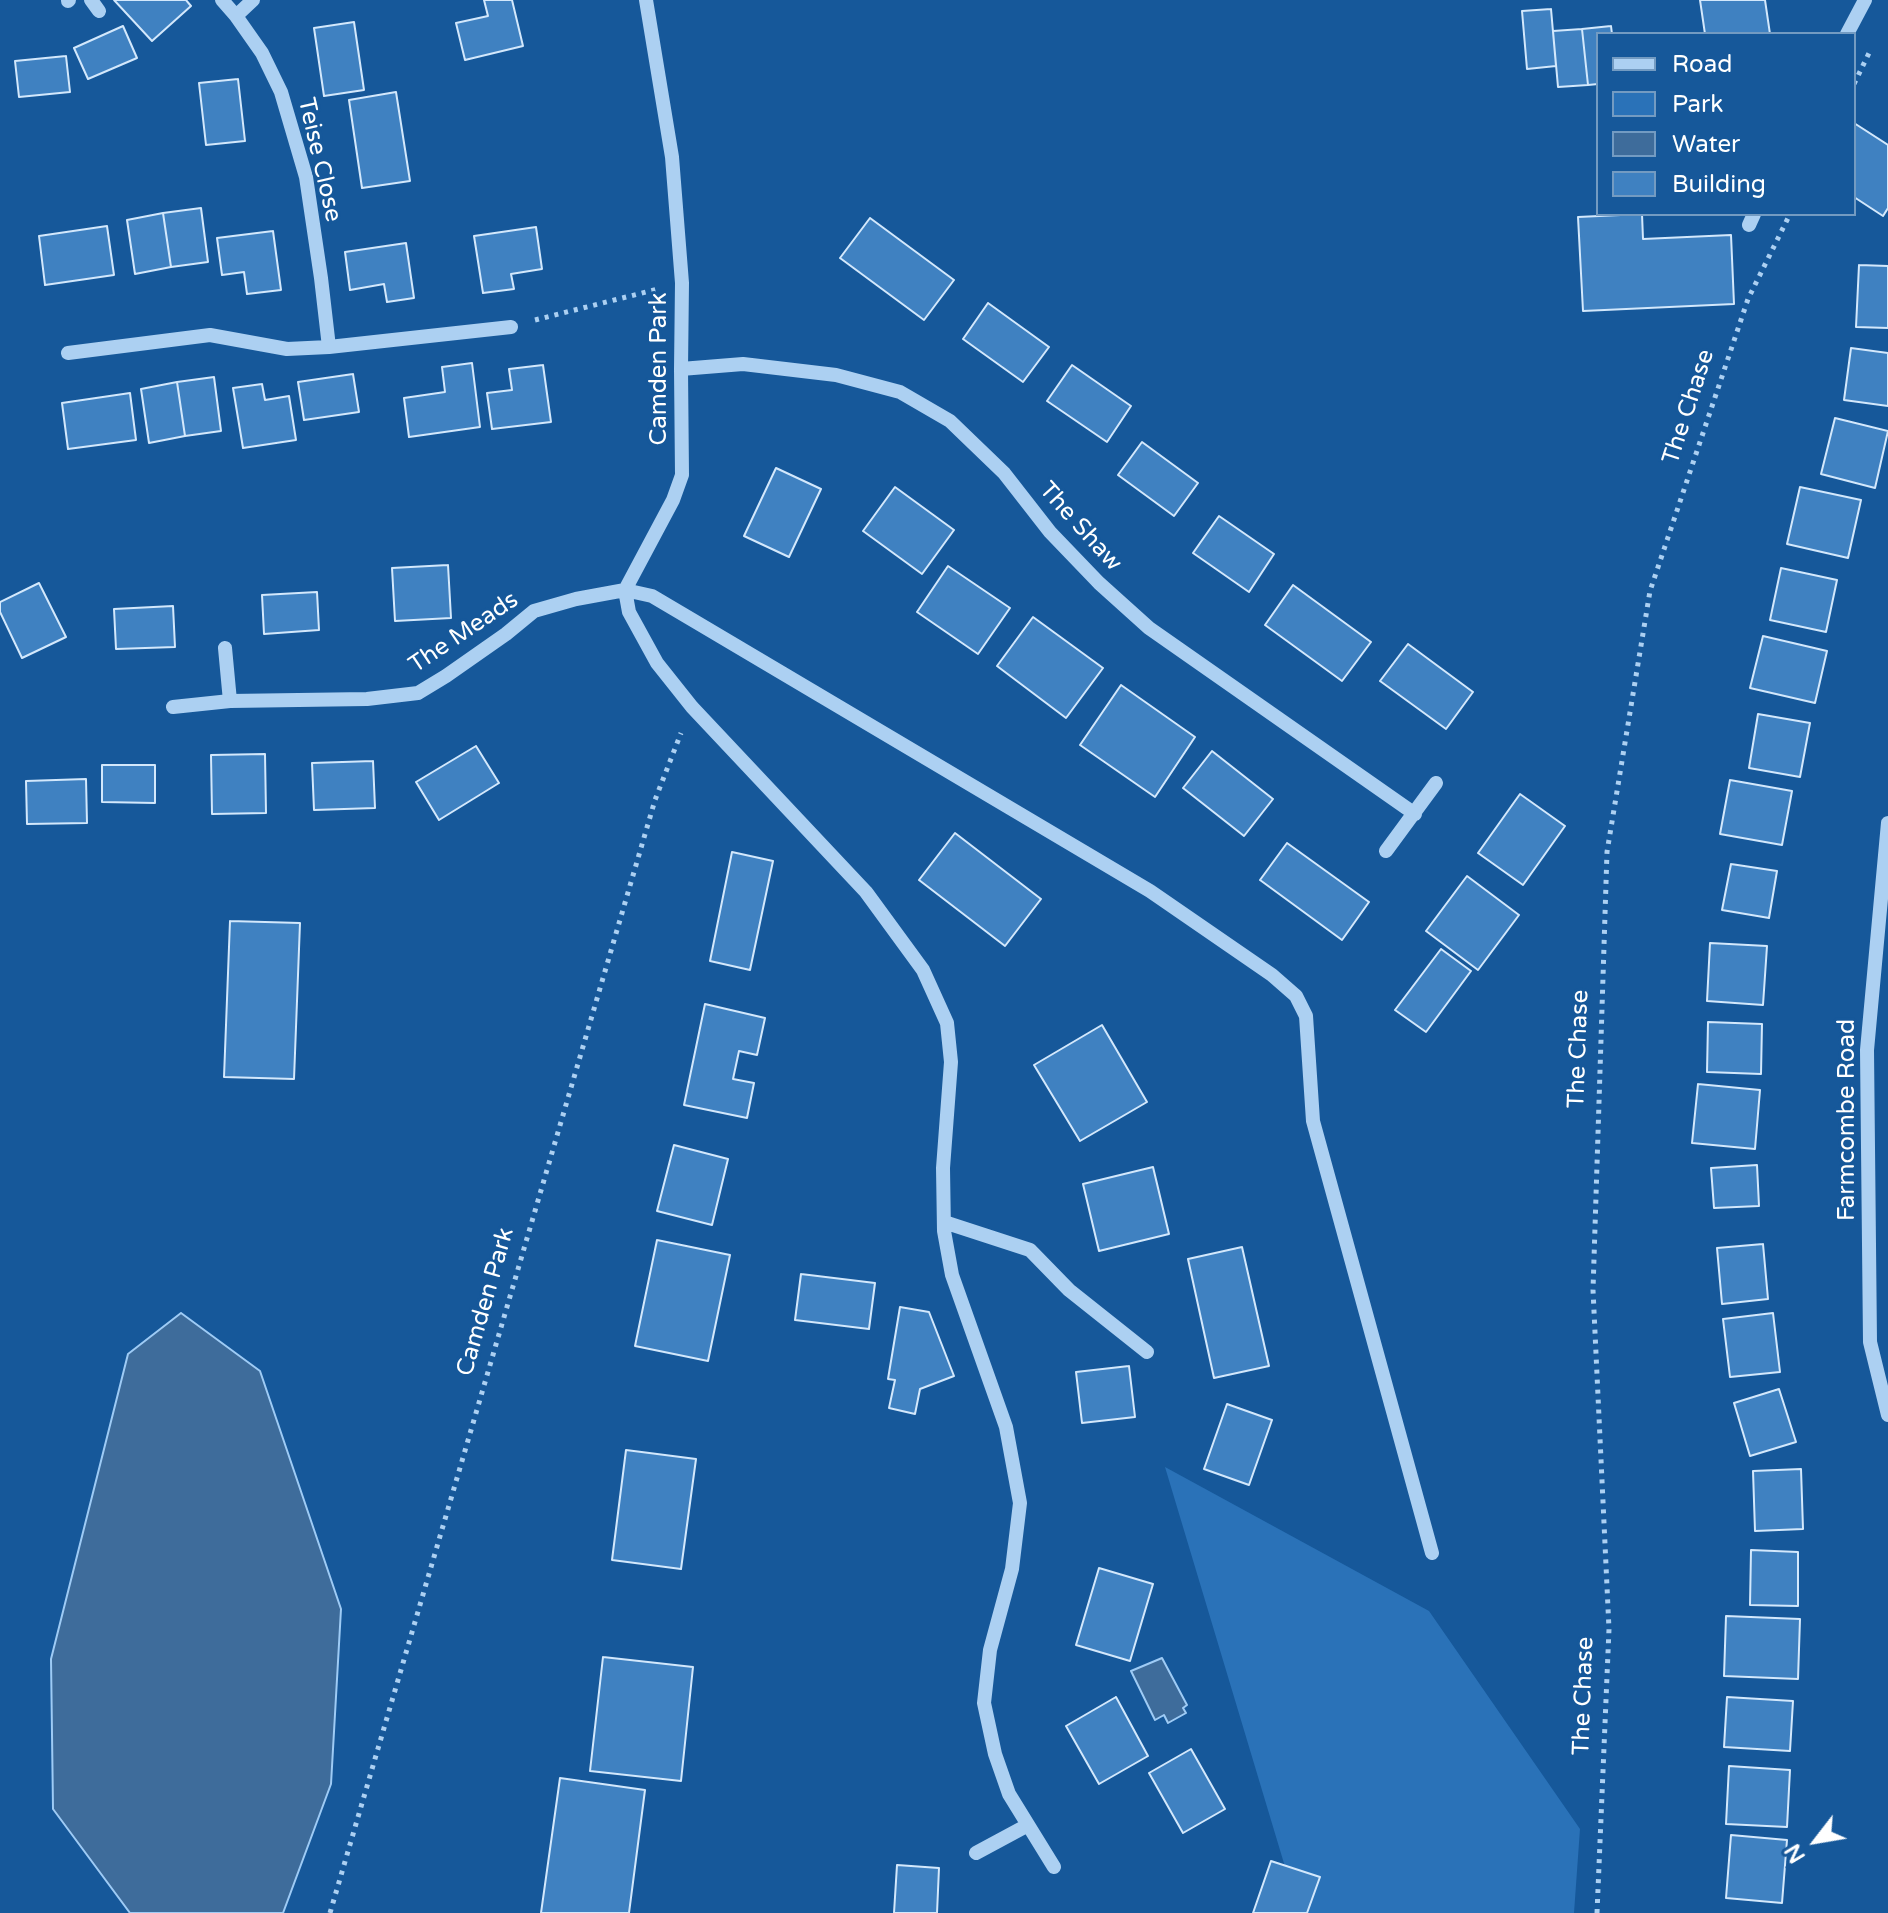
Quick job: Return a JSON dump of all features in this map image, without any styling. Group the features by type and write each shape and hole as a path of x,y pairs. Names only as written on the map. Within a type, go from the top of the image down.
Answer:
{"street":[{"name":"Teise Close","path":"222,0 262,53 281,92 306,177 329,347"},
{"path":"236,16 253,0"},
{"name":"Camden Park","path":"625,590 673,500 682,475 682,283 672,157 646,0"},
{"path":"1848,32 1865,0"},
{"path":"68,353 210,335 287,349 511,327"},
{"name":"The Shaw","path":"681,369 743,364 836,375 900,392 950,421 1004,473 1050,532 1089,573 1149,628 1415,814"},
{"path":"1054,1867 1009,1794 995,1754 984,1703 990,1650 1012,1569 1020,1503 1006,1427 952,1275 944,1222 943,1168 951,1062 947,1023 923,970 866,892 692,707 657,663 629,612 625,590 652,596 1150,891 1272,975 1296,996 1306,1016 1313,1121 1432,1553"},
{"name":"The Meads","path":"173,707 230,701 367,699 418,693 495,642 534,611 625,590"},
{"path":"225,648 230,701"},
{"path":"1386,851 1436,783"},
{"name":"Farmcombe Road","path":"1888,823 1867,1050 1870,1342 1888,1415"},
{"path":"944,1222 1030,1250 1069,1290 1147,1352"},
{"path":"976,1853 1028,1825"}],"path":[{"name":"The Chase","path":"1597,1913 1609,1629 1593,1290 1607,852 1650,591 1748,299 1789,216"},
{"path":"511,327 682,283"},
{"name":"Camden Park","path":"330,1913 651,815 692,707"}],"green space":[{"path":"1165,1467 1429,1611 1580,1829 1574,1913 1276,1913 1295,1900"}],"water":[{"path":"181,1313 260,1371 341,1609 331,1784 283,1913 130,1913 53,1809 51,1659 128,1354"},
{"path":"1162,1658 1187,1705 1183,1708 1186,1713 1168,1723 1164,1715 1155,1720 1131,1671"}],"building":[{"path":"114,0 186,0 191,6 152,41"},
{"path":"484,0 512,0 523,46 465,60 456,23 488,16"},
{"path":"1700,0 1765,0 1770,32 1705,32"},
{"path":"1551,9 1556,66 1527,69 1522,11"},
{"path":"354,22 364,90 324,96 314,28"},
{"path":"123,26 137,58 88,79 74,48"},
{"path":"1611,26 1612,32 1596,32 1596,84 1588,85 1582,29"},
{"path":"1582,29 1588,85 1558,87 1553,31"},
{"path":"66,56 70,92 19,97 15,61"},
{"path":"238,79 245,141 206,145 199,83"},
{"path":"396,92 410,181 362,188 349,100"},
{"path":"1856,124 1888,145 1888,208 1883,216 1856,198"},
{"path":"201,208 208,262 171,267 163,213"},
{"path":"163,213 171,267 135,274 127,220"},
{"path":"1642,216 1643,239 1731,235 1734,304 1583,311 1578,217"},
{"path":"870,218 954,280 924,320 840,258"},
{"path":"107,226 114,275 45,285 39,236"},
{"path":"536,227 542,269 511,274 514,289 483,293 474,236"},
{"path":"273,231 281,290 247,294 244,272 222,275 217,238"},
{"path":"406,243 414,298 387,302 384,284 350,290 345,252"},
{"path":"1859,265 1888,266 1888,328 1856,327"},
{"path":"988,303 1049,347 1023,382 963,339"},
{"path":"1851,348 1888,353 1888,406 1844,400"},
{"path":"472,363 480,427 409,437 404,398 445,392 442,367"},
{"path":"543,365 551,422 492,429 487,393 512,390 509,369"},
{"path":"1072,365 1131,406 1107,442 1047,401"},
{"path":"353,374 359,412 304,420 298,382"},
{"path":"214,377 221,431 185,436 177,382"},
{"path":"177,382 185,436 149,443 141,389"},
{"path":"262,384 265,400 289,396 296,440 243,448 233,388"},
{"path":"130,393 136,440 68,449 62,403"},
{"path":"1835,418 1888,431 1875,488 1821,474"},
{"path":"1142,442 1198,483 1174,516 1118,475"},
{"path":"776,468 821,489 789,557 744,536"},
{"path":"895,487 954,530 922,574 863,531"},
{"path":"1800,487 1861,500 1848,558 1787,544"},
{"path":"1219,516 1274,554 1249,592 1193,553"},
{"path":"448,565 451,618 395,621 392,568"},
{"path":"948,566 1010,608 978,654 917,612"},
{"path":"1781,568 1837,580 1826,632 1770,620"},
{"path":"39,583 66,637 22,658 0,612 0,602"},
{"path":"1293,585 1371,642 1342,681 1265,625"},
{"path":"317,592 319,630 264,634 262,595"},
{"path":"173,606 175,647 116,649 114,609"},
{"path":"1033,617 1103,668 1066,718 997,666"},
{"path":"1763,636 1827,651 1815,703 1750,688"},
{"path":"1408,644 1473,692 1446,729 1380,681"},
{"path":"1121,685 1195,737 1155,797 1080,745"},
{"path":"1758,714 1810,723 1800,777 1749,768"},
{"path":"476,746 499,783 439,820 416,782"},
{"path":"1212,751 1273,799 1244,836 1183,788"},
{"path":"265,754 266,813 212,814 211,755"},
{"path":"373,761 375,808 314,810 312,763"},
{"path":"102,765 155,765 155,803 102,802"},
{"path":"86,779 87,823 27,824 26,781"},
{"path":"1730,780 1792,791 1782,845 1720,834"},
{"path":"1520,794 1565,826 1523,885 1478,853"},
{"path":"955,833 1041,899 1005,946 919,880"},
{"path":"1287,843 1369,902 1342,940 1260,880"},
{"path":"732,852 773,861 750,970 710,961"},
{"path":"1731,864 1777,871 1769,918 1722,910"},
{"path":"1467,876 1519,915 1478,970 1426,931"},
{"path":"230,921 300,923 294,1079 224,1077"},
{"path":"1710,943 1767,946 1763,1005 1707,1001"},
{"path":"1441,949 1471,971 1426,1032 1395,1010"},
{"path":"705,1004 765,1018 757,1055 739,1051 733,1079 754,1083 747,1118 684,1105"},
{"path":"1708,1022 1762,1024 1761,1074 1707,1072"},
{"path":"1102,1025 1147,1102 1080,1141 1034,1065"},
{"path":"1698,1084 1760,1090 1755,1149 1692,1143"},
{"path":"674,1145 728,1159 712,1225 657,1211"},
{"path":"1757,1165 1759,1206 1714,1208 1711,1168"},
{"path":"1153,1167 1169,1234 1099,1251 1083,1184"},
{"path":"657,1240 730,1255 708,1361 635,1346"},
{"path":"1763,1244 1768,1299 1722,1304 1717,1248"},
{"path":"1242,1247 1269,1366 1214,1378 1188,1259"},
{"path":"801,1274 875,1283 869,1329 795,1320"},
{"path":"900,1307 929,1312 954,1376 920,1389 915,1414 889,1408 895,1380 888,1379"},
{"path":"1773,1313 1780,1372 1730,1377 1723,1319"},
{"path":"1129,1366 1135,1417 1082,1423 1076,1372"},
{"path":"1779,1389 1796,1442 1750,1456 1734,1403"},
{"path":"1227,1404 1272,1420 1249,1485 1204,1469"},
{"path":"626,1450 696,1459 681,1569 612,1560"},
{"path":"1801,1469 1803,1529 1755,1531 1753,1471"},
{"path":"1751,1550 1798,1552 1798,1606 1750,1605"},
{"path":"1099,1568 1153,1584 1130,1661 1076,1645"},
{"path":"1726,1616 1800,1619 1798,1679 1724,1676"},
{"path":"603,1657 693,1667 681,1781 590,1771"},
{"path":"1116,1697 1148,1756 1099,1784 1066,1726"},
{"path":"1727,1697 1793,1701 1790,1751 1724,1747"},
{"path":"1191,1749 1225,1809 1183,1833 1149,1773"},
{"path":"1729,1766 1790,1770 1787,1827 1726,1824"},
{"path":"560,1778 645,1790 629,1913 541,1913"},
{"path":"1731,1835 1787,1840 1782,1903 1726,1898"},
{"path":"1271,1861 1320,1877 1307,1913 1253,1913"},
{"path":"897,1865 939,1868 937,1913 894,1913"}]}
